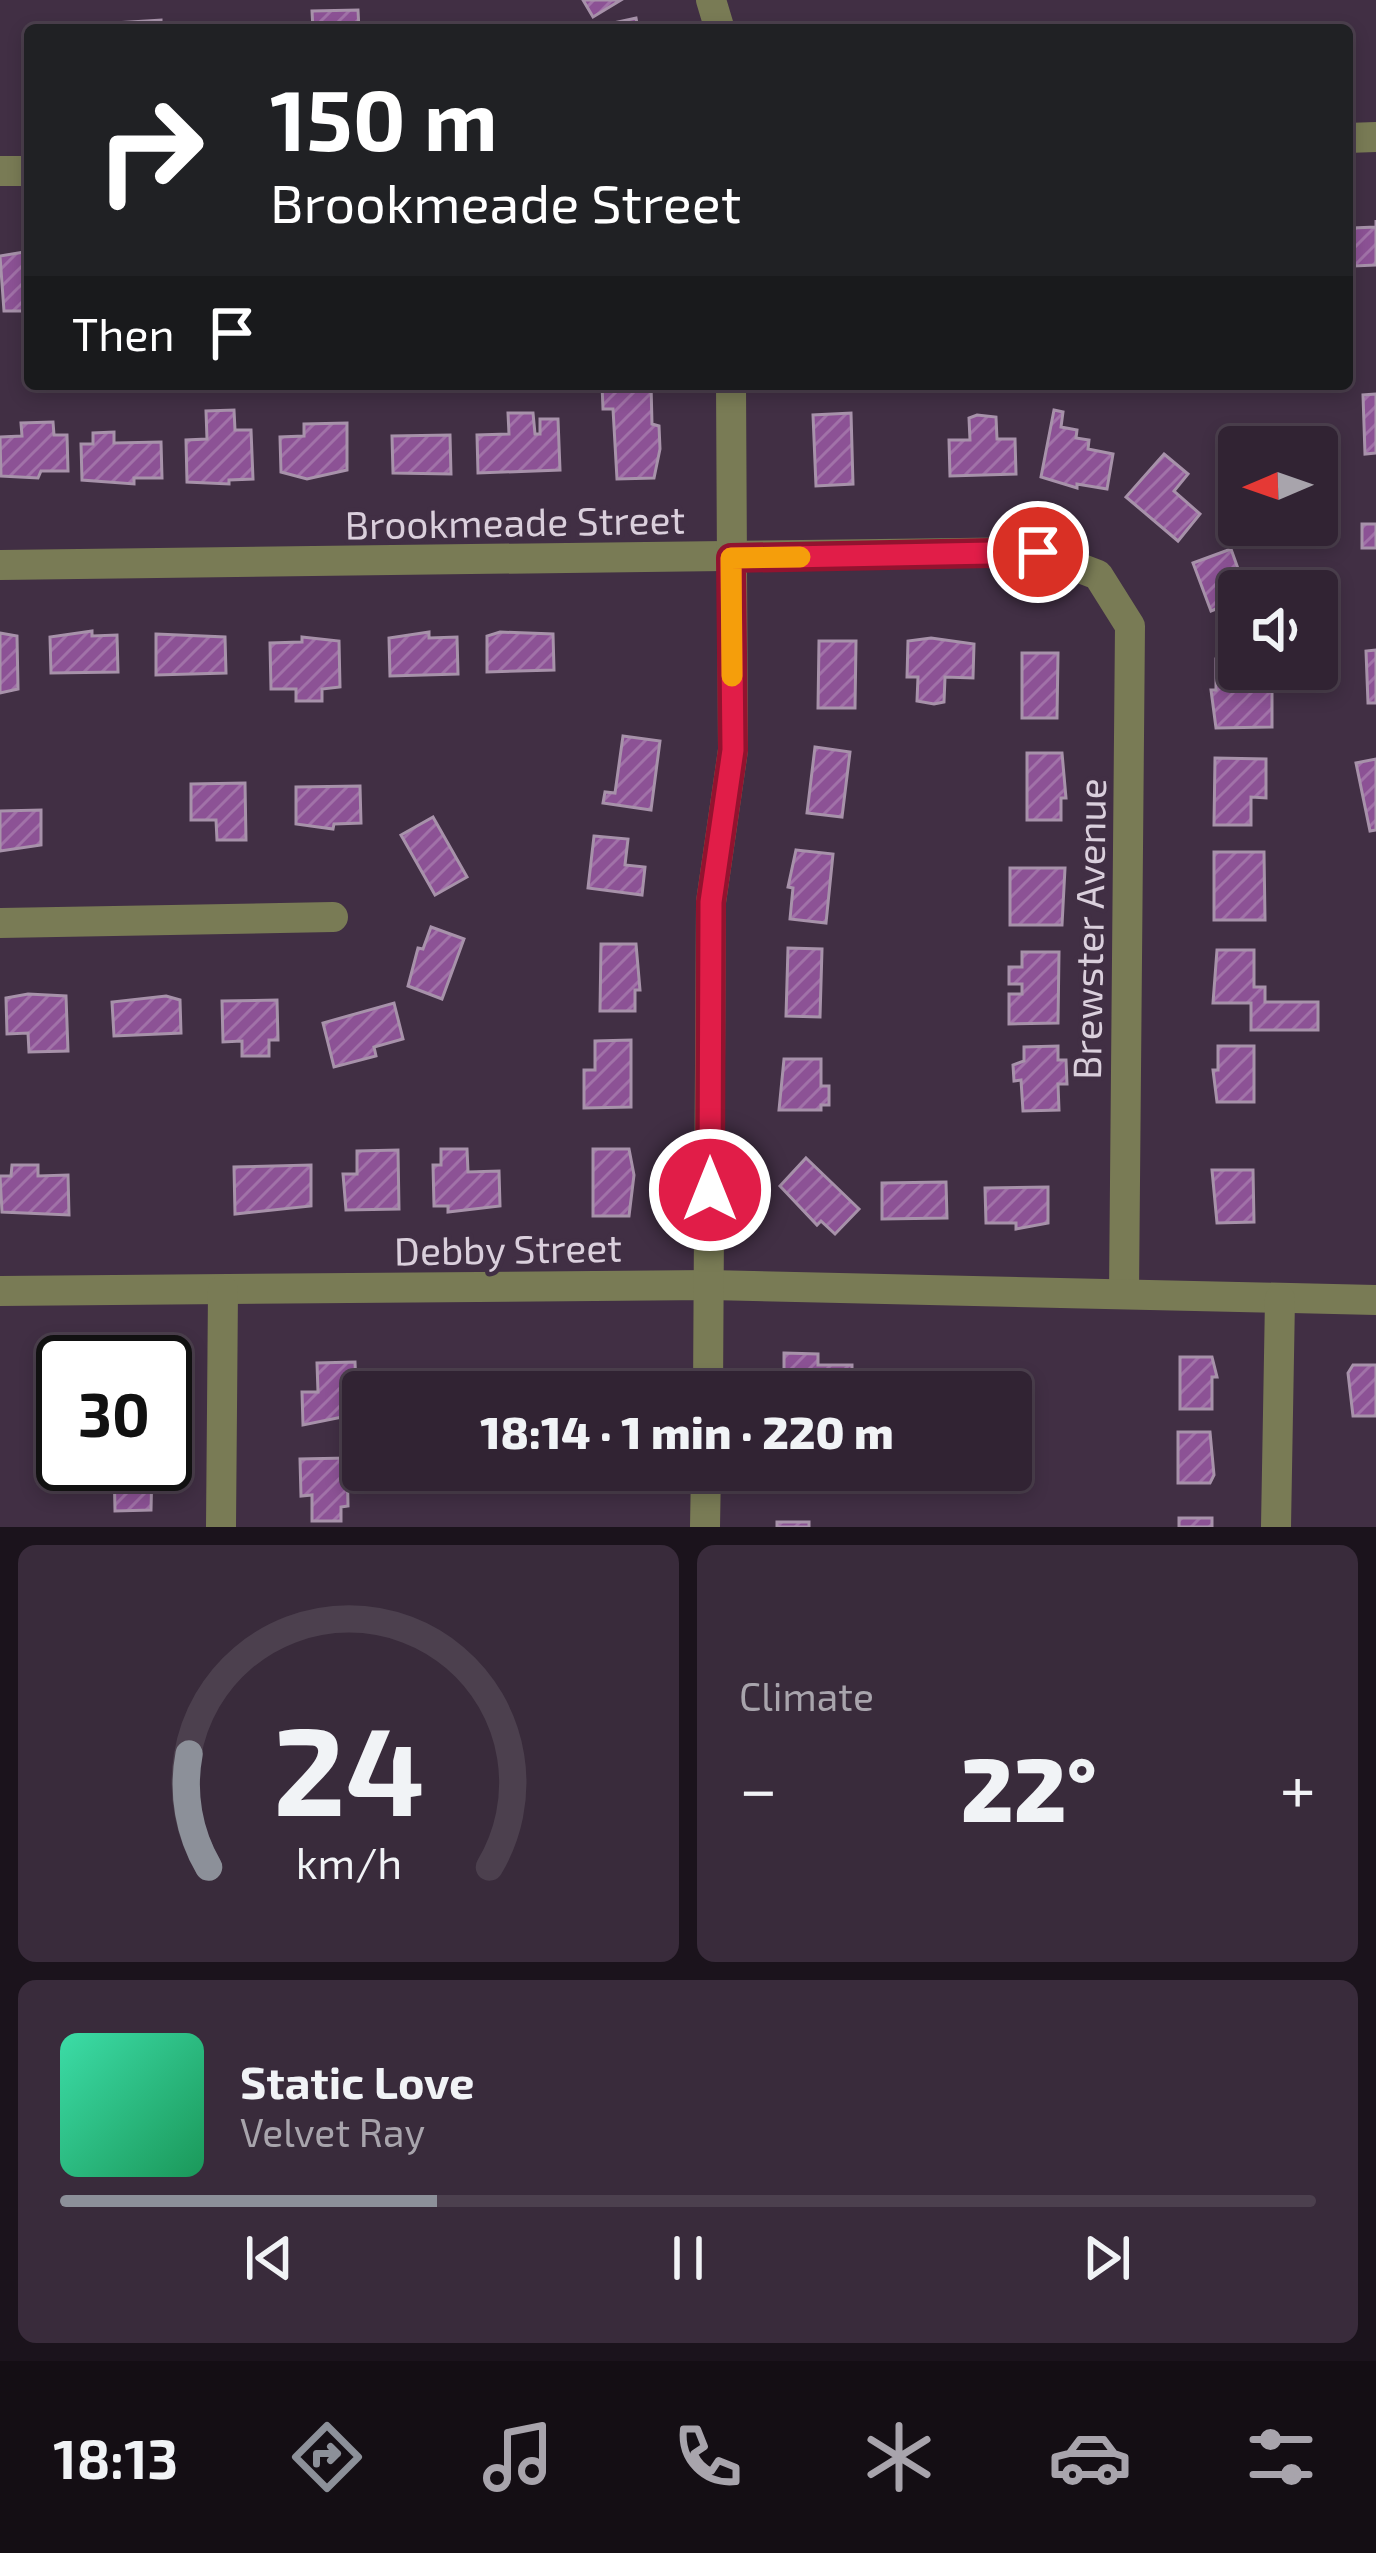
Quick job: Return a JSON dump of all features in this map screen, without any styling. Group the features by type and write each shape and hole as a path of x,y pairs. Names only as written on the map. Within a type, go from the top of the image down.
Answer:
{"street":[{"path":"708,1371 711,902 733,750 731,390"},
{"name":"Brookmeade Street","path":"0,565 1038,552 1098,575"},
{"name":"Brewster Avenue","path":"1098,575 1130,626 1124,1294"},
{"path":"0,923 333,917"},
{"name":"Debby Street","path":"0,1291 710,1285 1376,1300"},
{"path":"221,1527 223,1290"},
{"path":"1276,1527 1280,1299"},
{"path":"705,1527 706,1491"}],"building":[{"path":"583,0 621,0 593,17"},
{"path":"358,10 359,24 313,24 312,11"},
{"path":"161,20 161,24 115,23"},
{"path":"1376,227 1376,265 1354,266 1353,228"},
{"path":"24,252 24,311 4,311 0,256"},
{"path":"602,390 651,390 652,424 659,426 660,449 654,478 617,479 613,409 603,409"},
{"path":"1376,394 1376,453 1365,454 1363,395"},
{"path":"234,410 235,430 251,430 253,479 229,480 229,484 187,482 186,440 207,439 206,411"},
{"path":"1054,410 1063,412 1061,427 1077,430 1076,438 1089,440 1088,449 1113,454 1107,489 1077,484 1077,488 1041,477"},
{"path":"508,413 533,413 535,434 540,434 540,419 558,419 560,470 478,473 477,435 509,434"},
{"path":"851,413 853,484 816,486 813,415"},
{"path":"996,417 997,439 1015,439 1016,474 950,476 949,440 970,440 969,418"},
{"path":"53,422 54,435 67,435 68,471 41,471 38,478 1,476 0,437 22,436 21,423"},
{"path":"347,423 347,470 307,479 281,472 280,437 304,436 304,424"},
{"path":"114,432 114,443 161,442 162,478 134,478 134,484 82,480 81,444 93,444 93,433"},
{"path":"450,435 451,474 393,473 392,436"},
{"path":"1164,454 1188,474 1174,491 1200,514 1178,541 1126,497"},
{"path":"1362,524 1376,524 1376,548 1362,548"},
{"path":"1231,549 1238,570 1218,570 1218,608 1211,611 1193,563"},
{"path":"92,631 92,636 117,635 118,672 51,673 50,637"},
{"path":"429,632 429,638 457,637 458,674 390,676 389,638"},
{"path":"500,632 553,634 554,670 487,672 487,636"},
{"path":"0,633 17,636 18,689 0,693"},
{"path":"156,634 225,637 226,673 156,675"},
{"path":"302,637 339,641 340,687 322,689 322,701 296,701 296,689 271,689 270,643 302,642"},
{"path":"931,638 974,644 973,678 945,677 944,702 934,704 917,701 918,677 907,677 908,641"},
{"path":"819,641 856,641 855,708 818,708"},
{"path":"1376,650 1376,703 1368,703 1366,651"},
{"path":"1022,653 1058,653 1057,718 1022,718"},
{"path":"1218,659 1218,690 1272,690 1272,727 1216,728 1211,690 1216,690"},
{"path":"623,736 660,741 651,810 603,803 605,792 615,793"},
{"path":"815,747 850,752 842,817 807,813"},
{"path":"1027,753 1062,753 1066,798 1061,798 1061,820 1027,820"},
{"path":"1215,758 1266,759 1266,798 1251,797 1251,825 1214,825"},
{"path":"1376,759 1376,830 1370,831 1356,763"},
{"path":"245,783 246,840 217,840 216,820 191,820 191,784"},
{"path":"360,786 361,823 334,824 333,829 296,824 296,787"},
{"path":"41,810 41,845 0,851 0,811"},
{"path":"433,817 467,877 435,895 401,835"},
{"path":"594,836 628,839 625,865 645,867 642,895 588,888"},
{"path":"796,850 833,854 826,923 790,919 793,888 788,887"},
{"path":"1214,852 1264,852 1265,920 1214,920"},
{"path":"1010,868 1065,868 1062,925 1010,925"},
{"path":"431,927 464,939 442,999 408,986 418,948 423,949"},
{"path":"601,944 636,944 640,990 635,990 635,1011 600,1011"},
{"path":"788,948 822,949 820,1017 786,1016"},
{"path":"1217,950 1254,950 1254,987 1265,987 1265,1002 1318,1002 1318,1030 1251,1030 1251,1003 1213,1003"},
{"path":"1022,952 1059,952 1058,1023 1009,1024 1009,994 1022,994 1022,984 1009,984 1009,967 1022,967"},
{"path":"66,996 68,1051 29,1052 28,1033 7,1034 6,998"},
{"path":"166,996 180,1000 181,1033 114,1036 112,1002"},
{"path":"277,1000 278,1040 269,1040 269,1056 242,1056 242,1041 223,1042 222,1001"},
{"path":"394,1003 403,1039 374,1047 376,1056 334,1067 323,1023"},
{"path":"631,1040 631,1107 584,1108 584,1070 595,1070 595,1041"},
{"path":"1058,1046 1058,1060 1066,1060 1067,1084 1058,1084 1059,1110 1023,1111 1021,1080 1014,1081 1013,1065 1024,1061 1024,1047"},
{"path":"1218,1046 1254,1046 1254,1102 1217,1102 1213,1070 1218,1070"},
{"path":"784,1059 821,1059 821,1086 829,1086 829,1105 821,1105 821,1110 779,1110"},
{"path":"441,1149 467,1149 468,1172 499,1171 500,1206 448,1212 448,1206 434,1206 433,1165 441,1165"},
{"path":"593,1149 629,1149 634,1175 629,1216 593,1216"},
{"path":"398,1150 399,1209 346,1210 343,1174 357,1174 357,1151"},
{"path":"806,1158 859,1209 835,1234 821,1221 817,1225 780,1186"},
{"path":"12,1165 38,1165 38,1176 68,1175 69,1215 2,1212 0,1176 11,1176"},
{"path":"311,1165 311,1206 235,1214 234,1167"},
{"path":"1212,1170 1253,1170 1254,1222 1217,1223"},
{"path":"946,1182 947,1218 882,1219 882,1183"},
{"path":"1048,1187 1048,1223 1016,1229 1016,1223 986,1223 985,1188"},
{"path":"784,1353 818,1354 818,1365 852,1365 852,1371 784,1371"},
{"path":"1180,1357 1212,1357 1217,1377 1212,1377 1212,1409 1180,1409"},
{"path":"355,1362 355,1371 342,1371 342,1417 303,1425 302,1392 318,1392 317,1363"},
{"path":"1353,1365 1376,1365 1376,1416 1353,1416 1348,1373"},
{"path":"1178,1432 1210,1432 1214,1475 1210,1483 1178,1483"},
{"path":"342,1458 342,1491 348,1491 348,1506 341,1507 341,1521 312,1521 312,1495 301,1496 300,1459"},
{"path":"115,1491 151,1491 151,1510 115,1511"},
{"path":"1179,1518 1212,1518 1212,1527 1179,1527"},
{"path":"777,1522 809,1522 809,1527 777,1527"}],"slow traffic":[{"path":"732,676 731,558 800,557"}],"route":[{"path":"710,1190 711,902 733,750 731,558 1038,552"}]}
